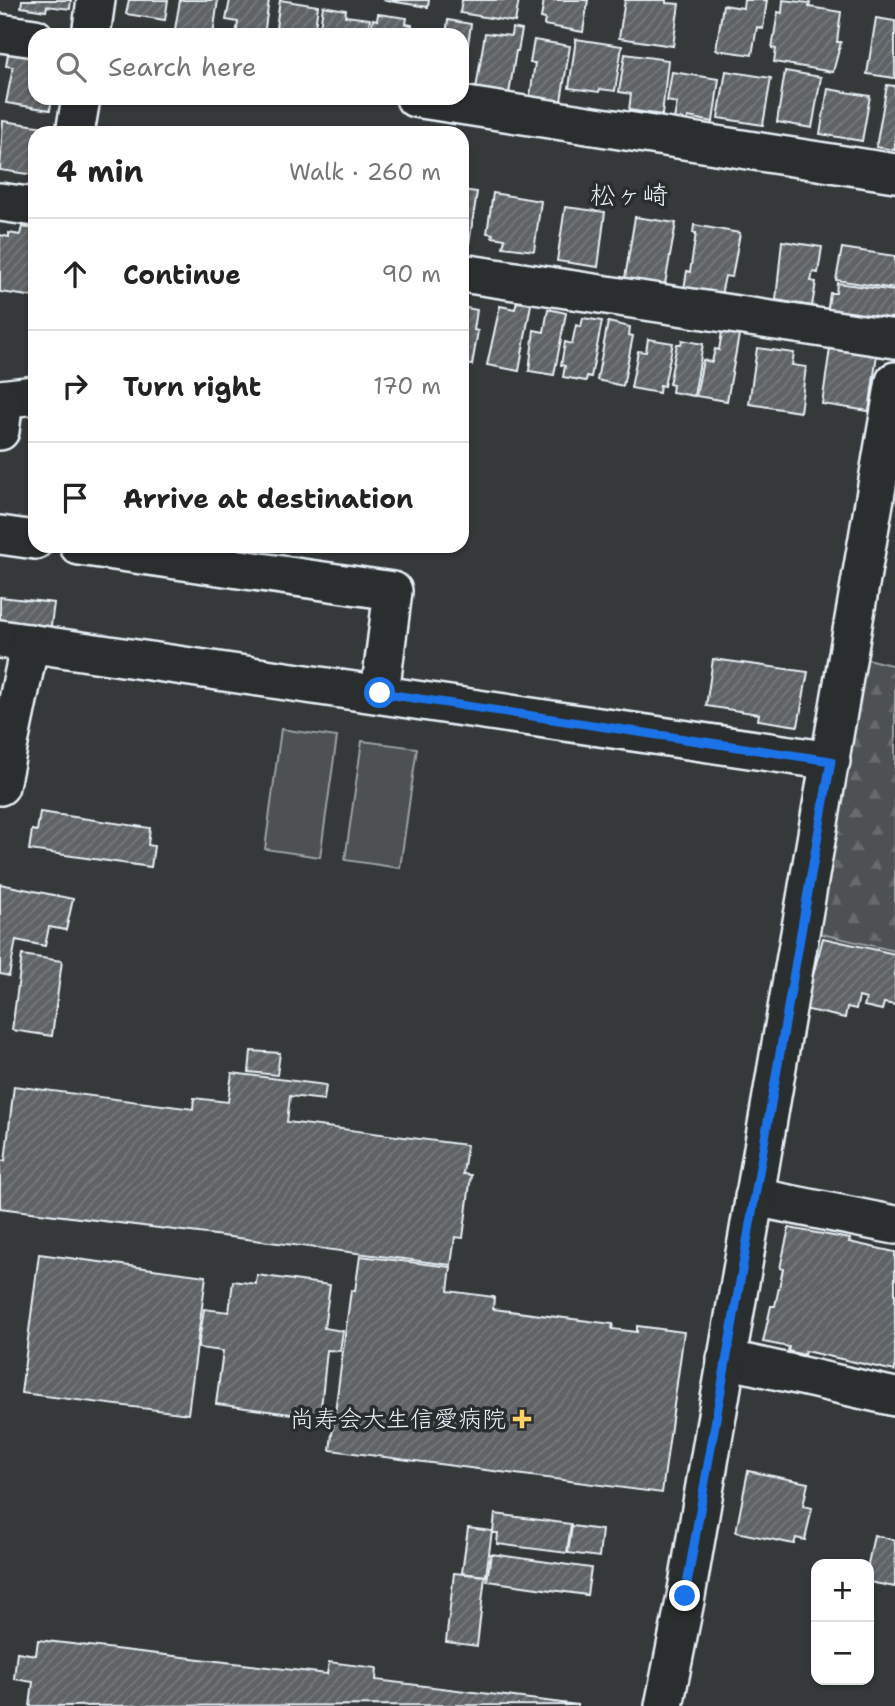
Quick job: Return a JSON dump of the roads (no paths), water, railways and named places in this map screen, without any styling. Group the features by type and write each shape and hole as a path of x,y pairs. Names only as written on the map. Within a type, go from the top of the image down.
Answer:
{"street":[{"path":"92,28 96,0"},
{"path":"0,33 28,37"},
{"path":"76,126 80,105"},
{"path":"460,105 895,173"},
{"path":"0,202 28,206"},
{"path":"469,274 895,339"},
{"path":"664,1706 831,761 883,529 895,381"},
{"path":"0,535 28,539"},
{"path":"128,553 393,591 380,693"},
{"path":"0,786 15,641 831,761"},
{"path":"754,1197 895,1225"},
{"path":"726,1359 895,1397"}],"place":[{"name":"尚寿会大生信愛病院","path":"522,1419"}],"district":[{"name":"松ヶ崎","path":"629,195"}]}
